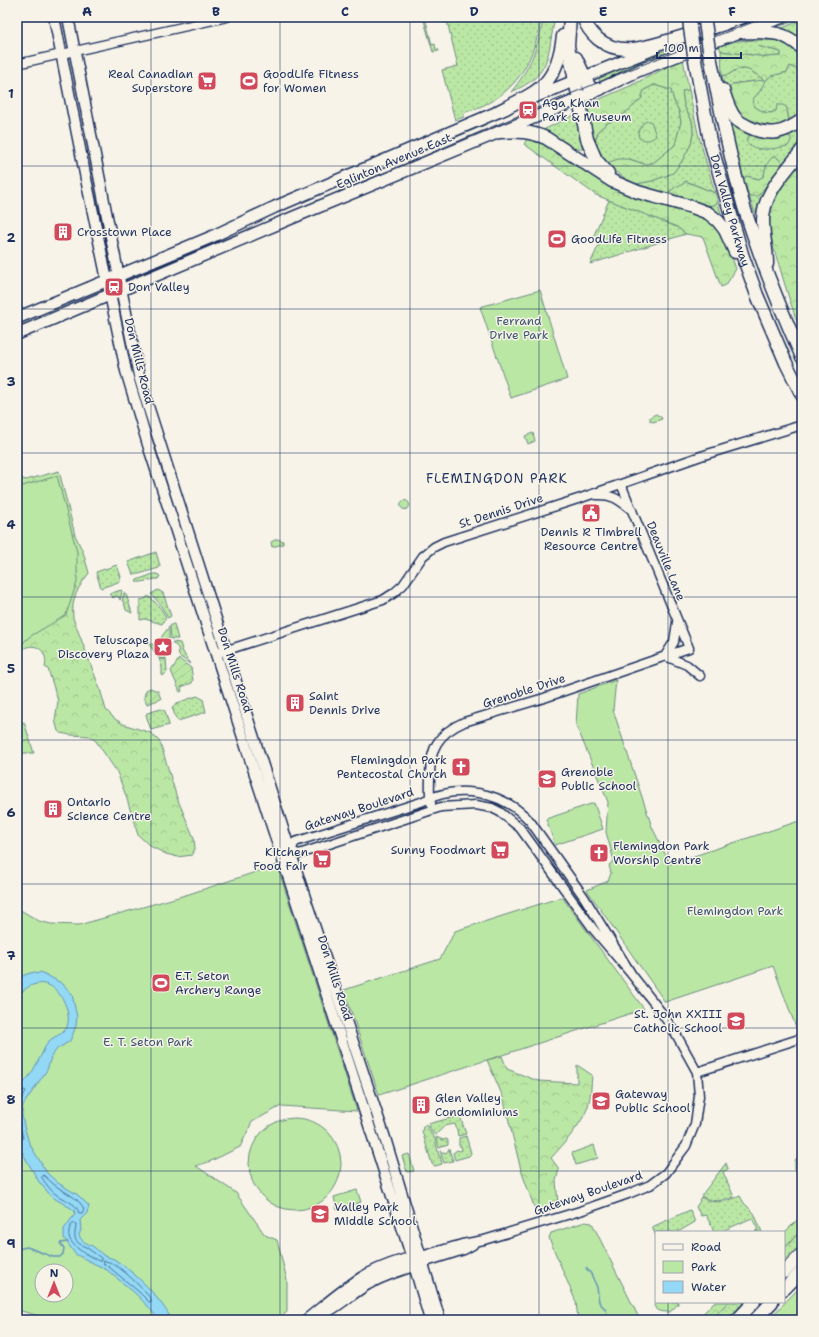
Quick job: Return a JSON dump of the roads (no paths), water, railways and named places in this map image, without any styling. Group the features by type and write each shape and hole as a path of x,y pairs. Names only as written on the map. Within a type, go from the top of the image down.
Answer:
{"highway":[{"path":"583,17 587,28 604,44 612,48 628,50 642,48 724,24"},
{"path":"568,20 579,79 579,99 587,139 596,160 605,171 627,188"},
{"path":"499,111 538,91 549,79 558,61 568,20"},
{"name":"Don Valley Parkway","path":"705,20 720,107 744,206 768,275 802,357"},
{"name":"Don Valley Parkway","path":"689,22 710,141 742,254 757,295 783,356 802,395"},
{"path":"739,32 781,34 802,48"},
{"path":"710,50 729,109 736,120 759,132 768,133 780,131 793,126 802,120"},
{"path":"579,79 590,88 595,90 600,89"},
{"path":"500,132 526,131 546,138 612,181 627,188 708,213 718,221 725,230 737,258 749,274"},
{"path":"768,275 763,219 765,206 770,194 802,150"},
{"path":"785,1271 802,1254"},
{"path":"785,1288 802,1271"},
{"path":"737,1320 753,1303"},
{"path":"755,1320 771,1303"}],"main road":[{"name":"Don Mills Road","path":"54,17 126,371 147,441 291,851 382,1127 417,1260 430,1320"},
{"name":"Don Mills Road","path":"68,17 139,376 222,652 417,1260 440,1320"},
{"name":"Eglinton Avenue East","path":"17,318 209,238 275,207 499,111 659,47 743,17"},
{"name":"Eglinton Avenue East","path":"17,334 579,99 640,70 739,32 783,17"},
{"path":"306,1320 352,1284 365,1276 390,1264 417,1260"},
{"path":"310,1320 325,1314 368,1284 417,1260"}],"street":[{"path":"17,64 227,17"},
{"name":"St Dennis Drive","path":"222,652 383,600 400,588 423,556 439,545 701,456 802,425"},
{"name":"Deauville Lane","path":"621,484 688,648"},
{"path":"581,498 595,495 608,495 617,499 633,511"},
{"path":"677,622 674,642 665,656 687,665 700,676"},
{"name":"Grenoble Drive","path":"432,809 430,798 431,756 438,742 452,728 464,722 544,698 688,648"},
{"name":"Gateway Boulevard","path":"417,1260 464,1250 482,1241 580,1211 650,1185 666,1173 686,1146 695,1124 699,1096 697,1072 676,1034 632,975 594,930 520,828 500,812 492,808 476,805 461,805 432,809 299,854 291,851 295,842 445,793 462,792 484,794 502,800 526,816 591,908 632,975"},
{"path":"341,828 346,838"},
{"path":"552,872 562,865"},
{"path":"697,1072 802,1038"}],"water":[{"path":"34,972 37,974 40,972 43,973 63,984 72,994 77,1017 76,1026 70,1041 57,1049 51,1057 47,1070 23,1105 22,1114 29,1143 47,1173 58,1183 78,1195 89,1206 87,1213 80,1220 81,1230 79,1235 81,1239 103,1255 114,1259 131,1271 161,1302 172,1320 158,1320 152,1311 136,1294 107,1270 75,1254 64,1238 64,1229 75,1214 74,1210 52,1197 39,1182 23,1154 17,1138 17,1090 31,1074 49,1041 63,1032 68,1023 68,1012 64,1001 57,991 48,985 38,984 30,986 19,995 17,999 17,981 24,975"}],"waterway":[{"path":"17,1249 27,1247 53,1257 60,1257 63,1254 64,1248 60,1243 68,1242"},
{"path":"586,1268 591,1274 597,1287 599,1302 606,1310 608,1320"}],"tram line":[{"path":"338,193 498,124 658,58 767,17"}],"place":[{"name":"Real Canadian Superstore","path":"207,81"},
{"name":"GoodLife Fitness for Women","path":"249,81"},
{"name":"Aga Khan Park & Museum","path":"528,110"},
{"name":"Crosstown Place","path":"63,232"},
{"name":"GoodLife Fitness","path":"557,239"},
{"name":"Don Valley","path":"114,287"},
{"name":"Dennis R Timbrell Resource Centre","path":"591,513"},
{"name":"Teluscape Discovery Plaza","path":"163,647"},
{"name":"Saint Dennis Drive","path":"295,703"},
{"name":"Flemingdon Park Pentecostal Church","path":"461,767"},
{"name":"Grenoble Public School","path":"547,779"},
{"name":"Ontario Science Centre","path":"53,809"},
{"name":"Sunny Foodmart","path":"500,850"},
{"name":"Flemingdon Park Worship Centre","path":"599,853"},
{"name":"Kitchen Food Fair","path":"322,859"},
{"name":"E.T. Seton Archery Range","path":"161,983"},
{"name":"St. John XXIII Catholic School","path":"736,1021"},
{"name":"Gateway Public School","path":"601,1101"},
{"name":"Glen Valley Condominiums","path":"421,1105"},
{"name":"Valley Park Middle School","path":"320,1214"}],"district":[{"name":"FLEMINGDON PARK","path":"497,478"}],"park label":[{"name":"Ferrand Drive Park","path":"519,328"},
{"name":"Flemingdon Park","path":"735,911"},
{"name":"E. T. Seton Park","path":"148,1042"}]}
